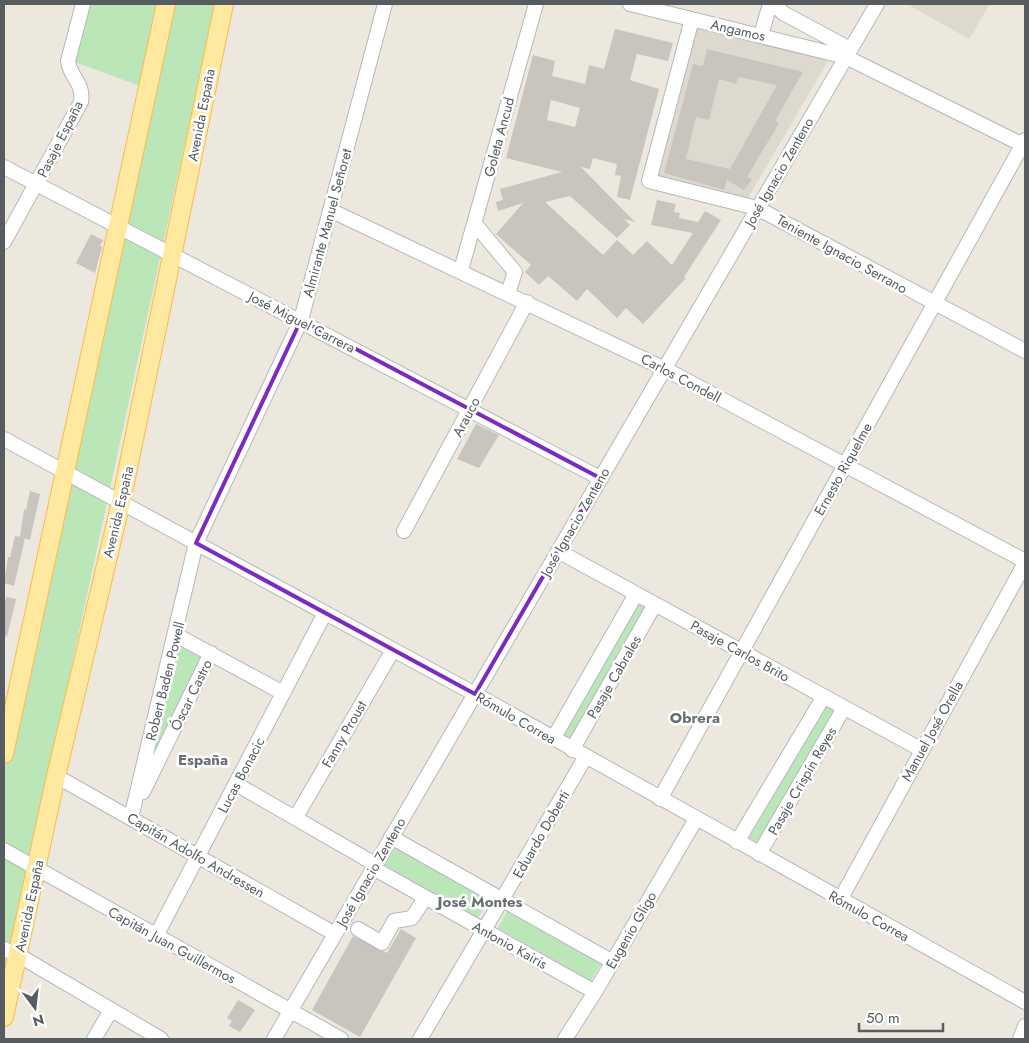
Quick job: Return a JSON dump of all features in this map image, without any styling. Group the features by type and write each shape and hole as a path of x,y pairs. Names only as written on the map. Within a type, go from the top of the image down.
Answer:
{"main road":[{"path":"4,754 166,4"},
{"name":"Avenida España","path":"4,1017 11,952 37,869 56,776 121,502 224,4"}],"street":[{"name":"Pasaje España","path":"4,242 81,102 83,91 70,70 68,61 84,4"},
{"name":"Almirante Manuel Señoret","path":"196,543 301,320 385,4"},
{"name":"Goleta Ancud","path":"462,270 536,4"},
{"name":"Angamos","path":"630,4 848,53"},
{"path":"761,34 770,4"},
{"path":"774,4 783,13 848,53 1024,143"},
{"name":"José Ignacio Zenteno","path":"274,1039 876,4"},
{"name":"Teniente Ignacio Serrano","path":"692,19 649,181 757,208 1025,351"},
{"name":"Ernesto Riquelme","path":"660,799 1024,143"},
{"name":"José Miguel Carrera","path":"4,167 118,229 301,320 600,478"},
{"name":"Carlos Condell","path":"330,210 462,270 665,369 1025,562"},
{"path":"475,224 515,272 508,293"},
{"name":"Arauco","path":"404,531 527,302"},
{"name":"Rómulo Correa","path":"7,444 121,502 475,694 585,758 1025,1002"},
{"name":"Robert Baden Powell","path":"131,818 176,635 196,543"},
{"name":"Pasaje Carlos Brito","path":"558,551 922,750"},
{"name":"Manuel José Orella","path":"840,900 1025,562"},
{"name":"Pasaje Cabrales","path":"553,739 636,594"},
{"name":"Pasaje Cabrales","path":"572,750 655,604"},
{"name":"Lucas Bonacic","path":"156,936 325,614"},
{"path":"176,635 283,693"},
{"name":"Fanny Proust","path":"296,818 392,650"},
{"name":"Óscar Castro","path":"131,818 211,653"},
{"name":"Pasaje Crispín Reyes","path":"737,842 824,696"},
{"name":"Pasaje Crispín Reyes","path":"759,854 844,708"},
{"name":"Eduardo Doberti","path":"420,1039 585,758"},
{"name":"Capitán Adolfo Andressen","path":"56,776 335,934"},
{"name":"Antonio Kairis","path":"236,784 296,818 425,898 595,992"},
{"name":"Eugenio Gligo","path":"565,1039 613,962 696,819"},
{"path":"391,838 613,962"},
{"name":"Capitán Juan Guillermos","path":"4,850 341,1039"},
{"path":"358,929 382,943 394,921 412,918 425,898"},
{"path":"11,952 161,1039"},
{"path":"94,1039 111,1010"},
{"path":"1020,1039 1025,1026"}],"highlighted area":[{"path":"301,320 600,478 475,694 196,543"}],"shaded area":[{"path":"907,4 990,4 969,39"},
{"path":"695,25 831,56 748,198 654,178"}],"green space":[{"path":"88,4 159,4 140,86 72,61"},
{"path":"172,4 215,4 4,978 4,772"},
{"path":"637,603 647,609 569,741 559,735"},
{"path":"180,644 204,656 146,772"},
{"path":"827,705 837,711 759,844 749,838"},
{"path":"395,843 490,898 477,919 383,864"},
{"path":"508,909 602,962 591,981 498,928"}],"building":[{"path":"615,29 673,43 668,61 637,54 630,80 659,89 630,200 617,197 621,176 615,175 617,164 593,158 590,169 581,167 635,222 624,219 630,225 617,238 570,196 545,202 603,255 617,240 633,255 647,241 672,265 693,233 651,225 657,200 676,204 674,212 680,213 679,218 698,222 705,211 721,220 684,277 686,278 643,324 626,308 617,318 587,289 577,301 548,276 539,285 525,272 531,265 496,234 523,203 498,211 496,202 503,200 500,189 562,172 506,158 533,55 555,61 552,76 585,84 589,65 604,69","holes":["551,100 580,108 575,127 547,120"]},
{"path":"707,49 803,72 775,121 779,123 747,177 752,179 744,190 727,180 724,190 664,173 693,64 703,66","holes":["738,77 777,85 730,169 686,159 696,117 709,120 719,79 736,84"]},
{"path":"91,234 103,240 100,246 102,247 95,273 76,263"},
{"path":"476,424 499,435 479,468 457,459"},
{"path":"30,491 40,494 30,540 20,537 24,509 26,510"},
{"path":"15,536 25,538 14,586 4,583 8,557 10,557"},
{"path":"6,597 16,599 7,637 4,636"},
{"path":"401,929 416,938 360,1037 312,1010 353,936 387,953"},
{"path":"238,1000 255,1010 240,1032 229,1026 232,1021 227,1018"}],"district":[{"name":"Obrera","path":"695,718"},
{"name":"España","path":"203,760"},
{"name":"José Montes","path":"480,902"}]}
